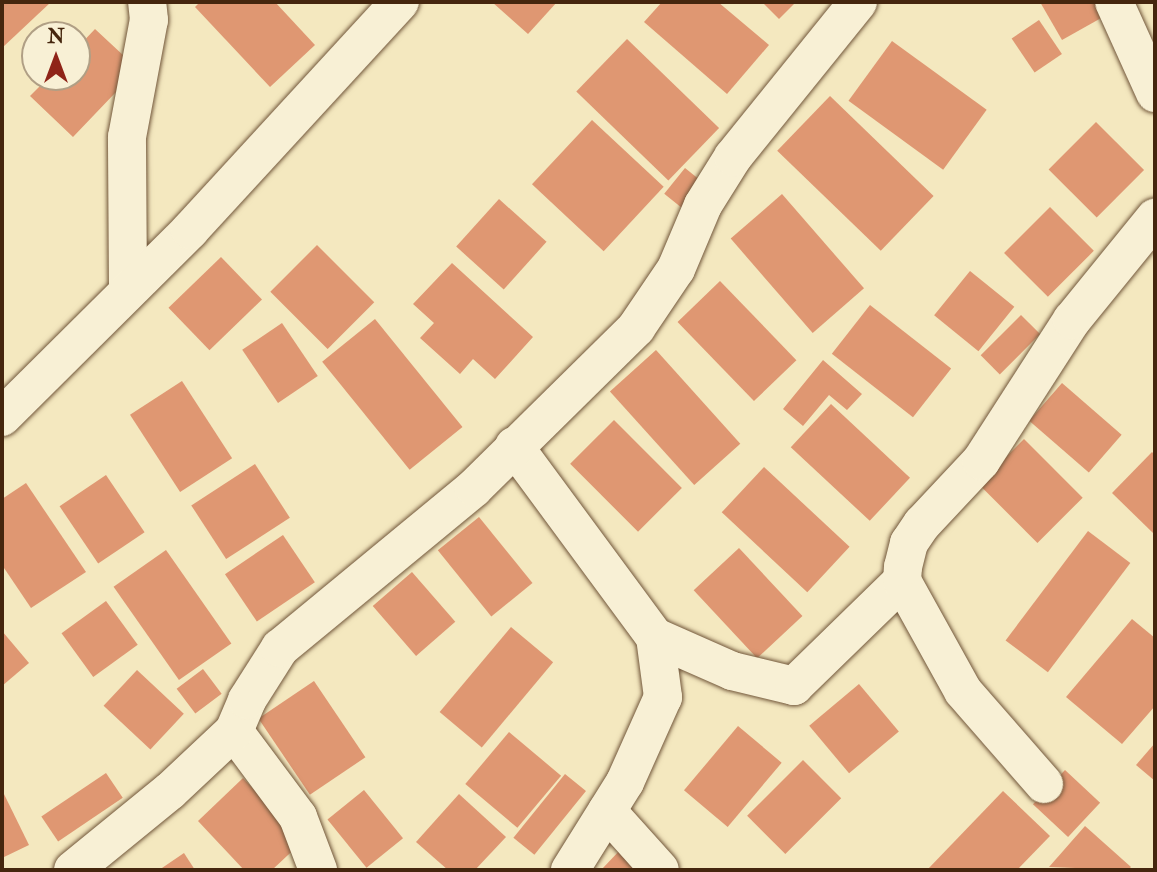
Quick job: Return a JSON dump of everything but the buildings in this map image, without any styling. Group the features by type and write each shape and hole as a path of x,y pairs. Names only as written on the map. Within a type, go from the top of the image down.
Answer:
{"street":[{"path":"128,289 127,137 149,20 147,2"},
{"path":"2,417 190,230 400,2"},
{"path":"73,870 170,791 233,731 247,700 280,648 474,488 636,328 676,269 703,205 733,157 858,2"},
{"path":"1114,2 1155,93"},
{"path":"655,637 732,671 794,686 902,581 909,544 922,524 981,461 1072,320 1155,218"},
{"path":"514,446 655,637 663,697 607,811 570,870"},
{"path":"902,581 963,691 1044,784"},
{"path":"233,731 298,817 318,870"},
{"path":"607,811 660,870"}]}
